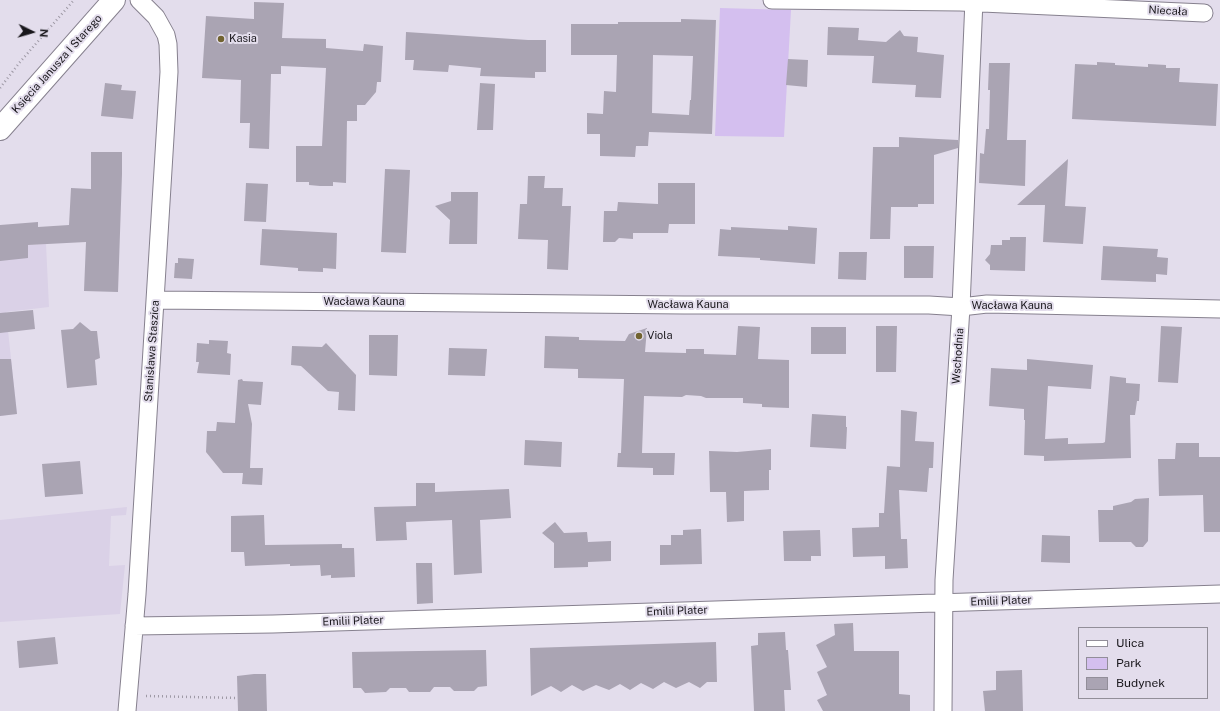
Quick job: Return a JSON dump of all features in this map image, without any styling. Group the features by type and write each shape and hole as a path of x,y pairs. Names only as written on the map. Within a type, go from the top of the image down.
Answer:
{"street":[{"name":"Księcia Janusza I Starego","path":"1,126 114,0"},
{"name":"Stanisława Staszica","path":"127,711 156,300 169,78 168,44 166,35 156,17 139,0"},
{"name":"Niecała","path":"772,0 974,2 1204,13"},
{"name":"Wschodnia","path":"943,711 943,603 961,307 974,2"},
{"name":"Wacława Kauna","path":"156,300 684,305 929,305 961,307 987,304 1220,308"},
{"name":"Emilii Plater","path":"134,626 273,624 1220,594"}],"path":[{"path":"0,88 20,62 74,0"},
{"path":"142,696 238,698"}],"shaded area":[{"path":"46,244 49,307 6,312 17,414 0,416 0,247"},
{"path":"127,507 126,515 111,516 109,566 125,565 120,614 0,622 0,520"}],"green space":[{"path":"720,8 791,10 784,137 715,136"}],"building":[{"path":"254,2 284,3 282,38 326,39 326,48 363,51 364,44 383,46 381,82 377,82 376,92 365,105 357,105 357,121 347,121 346,183 333,182 333,186 320,186 309,185 309,182 296,182 296,146 322,146 326,68 281,66 281,74 271,74 269,149 249,148 250,123 240,123 241,80 202,78 206,16 254,19"},
{"path":"681,19 716,20 712,134 649,132 648,146 636,146 635,157 600,156 600,134 587,134 587,113 603,114 604,91 616,92 617,55 571,55 571,24 681,22","holes":["653,55 693,56 689,115 652,113"]},
{"path":"828,27 859,28 858,40 886,42 900,30 904,36 918,37 917,52 944,55 941,98 915,97 916,85 872,83 874,56 827,55"},
{"path":"406,32 546,40 546,72 535,72 535,78 480,76 481,68 449,65 448,72 413,70 414,60 405,60"},
{"path":"788,59 808,60 807,87 786,85"},
{"path":"1097,62 1115,63 1115,65 1148,67 1148,64 1166,65 1166,68 1180,68 1179,82 1218,84 1216,126 1072,119 1075,64 1097,65"},
{"path":"989,63 1010,63 1007,140 1026,140 1025,186 979,183 980,153 984,154 986,129 989,129"},
{"path":"105,83 122,85 121,90 136,91 133,119 101,116"},
{"path":"480,83 495,84 493,130 477,130"},
{"path":"899,137 958,140 958,148 934,155 934,204 918,204 918,207 891,207 890,239 870,239 873,147 899,147"},
{"path":"91,152 122,152 118,292 84,291 86,242 28,245 28,258 0,261 0,225 38,222 38,227 69,225 71,188 91,189"},
{"path":"1068,159 1065,206 1086,207 1083,244 1043,242 1045,205 1017,205"},
{"path":"385,169 410,170 406,253 381,252"},
{"path":"528,176 545,176 544,188 563,188 562,206 571,206 568,270 547,269 548,240 518,239 520,204 527,204"},
{"path":"246,183 268,184 266,222 244,221"},
{"path":"658,183 695,183 695,224 669,224 668,233 633,233 633,239 619,238 615,242 603,242 604,211 617,211 618,202 658,204"},
{"path":"451,192 478,192 477,244 449,244 450,220 435,206 451,201"},
{"path":"788,226 817,228 815,264 760,260 760,258 718,256 720,229 731,230 731,227 788,230"},
{"path":"262,229 337,233 336,269 323,268 323,272 298,271 298,268 260,265"},
{"path":"1010,237 1026,237 1025,271 990,270 990,265 985,260 990,254 991,245 1002,245 1002,240 1010,240"},
{"path":"904,246 934,246 933,278 904,278"},
{"path":"1103,246 1158,249 1157,257 1168,258 1167,275 1156,274 1156,282 1101,280"},
{"path":"839,252 867,252 866,280 838,279"},
{"path":"178,258 194,259 192,279 174,278 175,263 178,263"},
{"path":"33,310 35,329 0,333 0,313"},
{"path":"80,322 91,331 97,331 100,358 95,360 97,385 67,388 61,330 73,329"},
{"path":"738,326 760,327 758,359 789,360 789,408 762,407 762,404 743,403 743,398 706,398 701,396 686,395 682,397 644,396 642,453 675,453 674,475 653,475 653,468 617,467 618,453 621,453 624,379 578,378 578,369 544,368 545,336 579,337 579,340 625,341 629,334 647,328 645,352 686,353 686,349 704,349 704,354 736,355"},
{"path":"876,326 897,326 896,372 876,372"},
{"path":"1161,326 1182,327 1178,383 1158,382"},
{"path":"811,327 846,327 846,354 811,354"},
{"path":"369,335 398,335 397,376 369,375"},
{"path":"209,340 228,341 227,353 231,354 230,375 197,373 199,362 196,362 197,343 209,344"},
{"path":"326,343 356,375 355,411 338,410 339,392 328,391 301,366 291,365 292,346 322,347"},
{"path":"449,348 487,349 485,376 448,375"},
{"path":"0,359 11,359 17,414 0,416"},
{"path":"1027,359 1093,365 1091,389 1048,386 1045,439 1068,438 1068,444 1105,442 1110,376 1126,378 1126,383 1140,384 1139,401 1137,401 1135,415 1130,415 1131,458 1044,461 1044,456 1024,455 1024,409 989,406 991,368 1027,370"},
{"path":"242,379 243,381 263,382 261,405 248,404 252,424 250,468 263,468 262,485 242,484 243,473 223,473 206,452 207,431 216,431 217,422 235,423 238,380"},
{"path":"901,410 917,412 915,441 934,442 933,468 929,468 927,492 899,490 901,539 907,539 908,568 885,569 885,556 853,557 852,528 879,527 879,513 884,513 887,466 900,467"},
{"path":"812,414 846,416 846,449 810,447"},
{"path":"525,440 562,442 561,467 524,465"},
{"path":"1176,443 1199,443 1199,457 1220,457 1220,532 1204,532 1203,495 1159,496 1158,459 1175,459"},
{"path":"771,449 769,490 744,491 744,521 727,522 726,492 710,492 709,451 737,452"},
{"path":"80,461 83,494 45,497 42,464"},
{"path":"416,483 435,483 435,492 509,489 511,518 480,520 482,573 454,575 452,520 406,522 407,540 376,541 374,507 416,506"},
{"path":"1149,498 1148,541 1143,547 1136,547 1131,542 1099,542 1098,510 1113,510 1113,506 1131,502 1135,499"},
{"path":"264,515 265,545 342,544 342,548 354,548 355,577 331,578 331,575 321,576 320,565 290,566 290,564 245,566 244,552 231,552 231,516"},
{"path":"555,522 564,533 587,532 588,542 611,541 611,561 588,562 588,567 554,568 554,543 542,533"},
{"path":"701,529 702,564 660,565 660,545 671,545 671,535 683,535 683,530"},
{"path":"820,530 821,556 811,556 811,561 784,561 783,531"},
{"path":"1042,535 1070,536 1070,563 1041,562"},
{"path":"416,563 432,563 433,603 417,604"},
{"path":"853,623 854,651 899,651 899,694 910,695 910,711 823,711 817,700 827,695 817,672 827,667 816,645 835,635 834,624"},
{"path":"785,632 791,690 784,690 785,711 754,711 751,646 758,645 758,633"},
{"path":"55,637 58,664 19,668 17,641"},
{"path":"716,642 717,682 707,682 700,688 689,682 676,688 664,682 653,689 641,683 630,690 620,684 609,690 596,685 583,691 572,685 561,692 551,686 531,696 530,648"},
{"path":"486,650 487,686 478,687 474,691 454,691 450,687 434,687 430,692 409,692 406,688 390,688 386,692 365,693 361,688 353,688 352,652"},
{"path":"1022,670 1023,711 985,711 983,691 996,690 996,671"},
{"path":"266,674 267,711 238,711 237,676"}],"place":[{"name":"Kasia","path":"221,39"},
{"name":"Viola","path":"639,336"}]}
